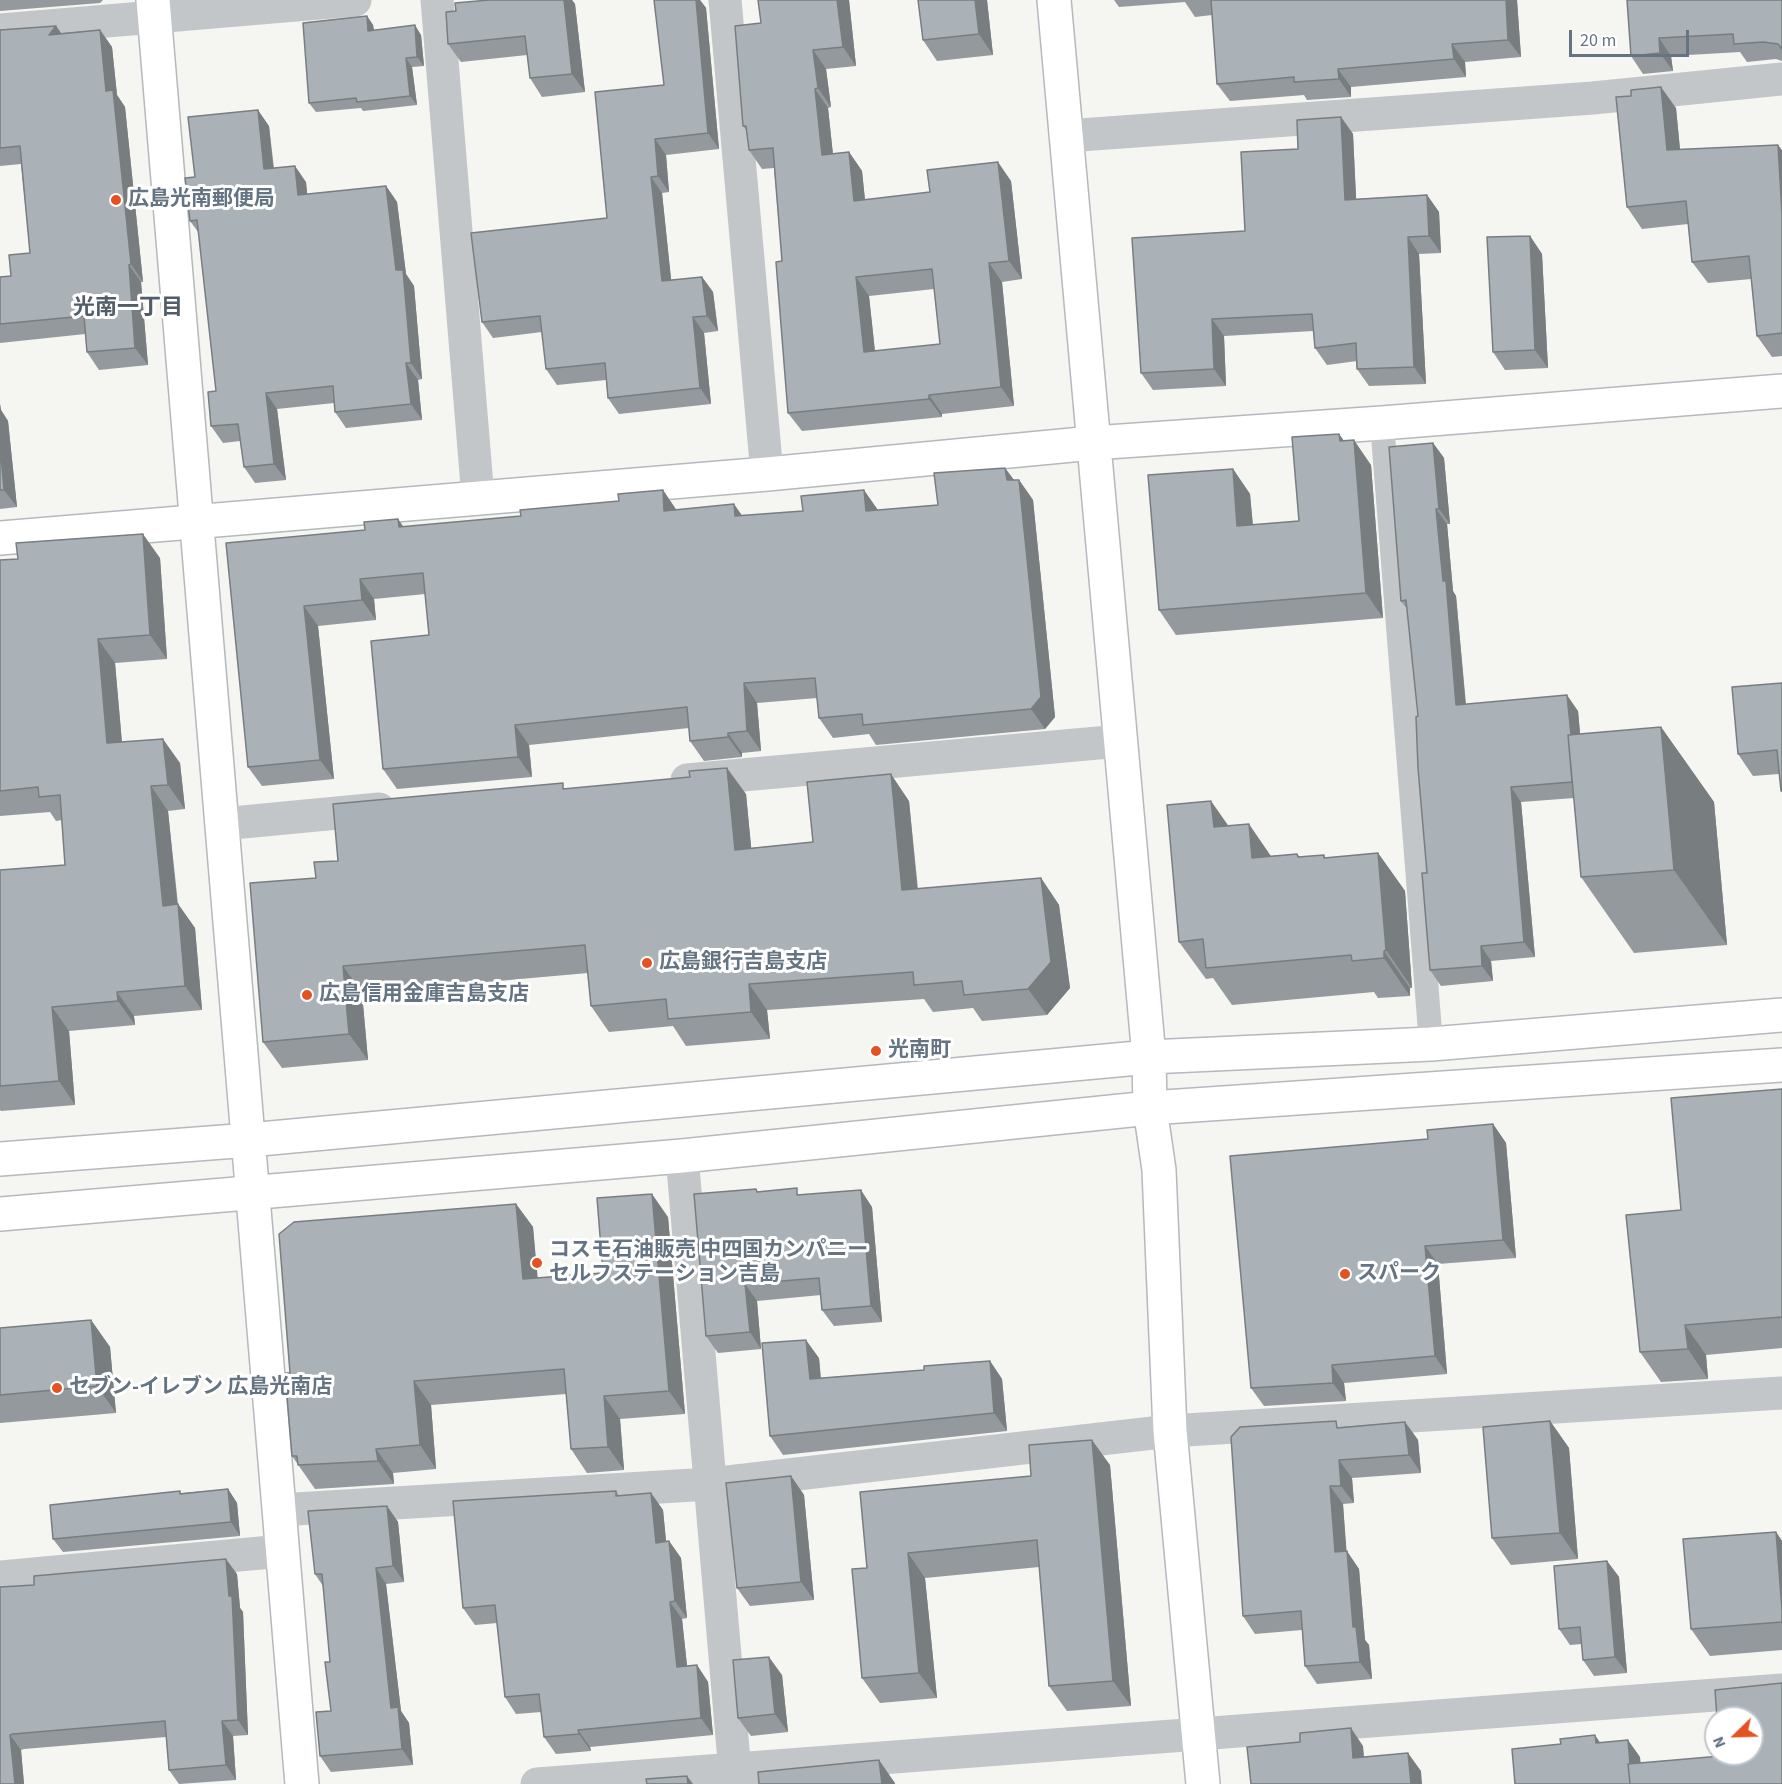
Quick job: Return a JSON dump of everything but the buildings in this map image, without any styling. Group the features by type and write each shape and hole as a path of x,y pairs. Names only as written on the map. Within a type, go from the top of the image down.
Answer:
{"street":[{"path":"0,30 154,9 355,0"},
{"path":"437,0 478,498"},
{"path":"725,0 767,474"},
{"path":"1054,0 1149,1057 1150,1108 1159,1170 1170,1431 1203,1784"},
{"path":"154,9 302,1784"},
{"path":"1066,136 1593,98 1782,79"},
{"path":"0,538 767,474 1093,443 1382,423 1782,391"},
{"path":"661,783 1120,741"},
{"path":"222,824 412,806"},
{"path":"0,1159 249,1140 1149,1057 1431,1044 1782,1015"},
{"path":"0,1214 682,1155 1150,1108 1782,1065"},
{"path":"682,1155 735,1777"},
{"path":"279,1510 710,1484 1170,1431 1782,1393"},
{"path":"0,1576 282,1551"},
{"path":"537,1784 735,1777 1197,1734 1782,1690"}],"lane":[{"path":"1382,423 1431,1044"}],"place":[{"name":"広島光南郵便局","path":"116,200"},
{"name":"広島銀行吉島支店","path":"647,963"},
{"name":"広島信用金庫吉島支店","path":"307,995"},
{"name":"光南町","path":"876,1051"},
{"name":"コスモ石油販売 中四国カンパニー セルフステーション吉島","path":"537,1263"},
{"name":"スパーク","path":"1345,1274"},
{"name":"セブン-イレブン 広島光南店","path":"57,1388"}],"district":[{"name":"光南一丁目","path":"128,309"}]}
